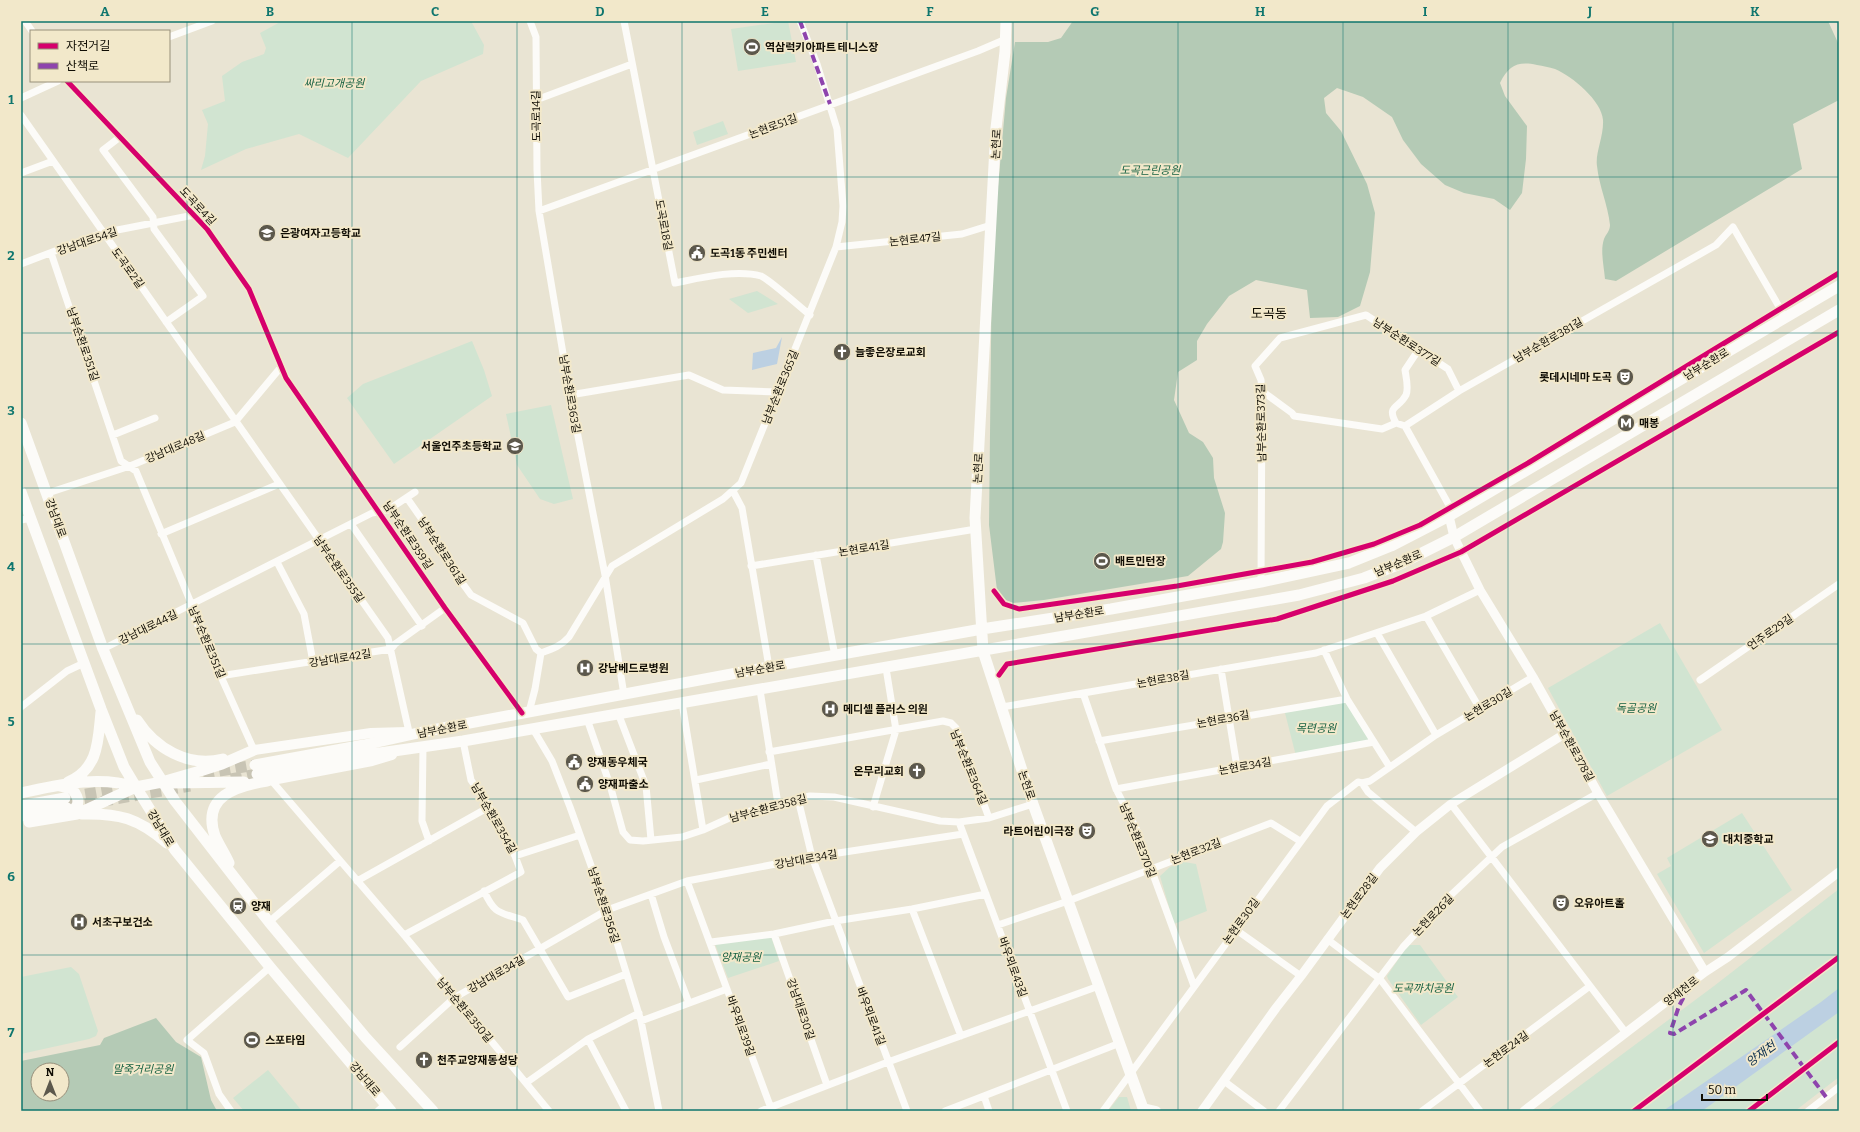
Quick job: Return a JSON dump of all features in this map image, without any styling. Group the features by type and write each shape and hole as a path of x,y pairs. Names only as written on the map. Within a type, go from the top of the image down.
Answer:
{"main road":[{"name":"논현로","path":"1006,21 1006,39 996,128 976,529 984,651 1033,804 1144,1110"},
{"name":"남부순환로","path":"263,775 364,745 427,731 769,667 1261,582 1349,563 1391,546 1449,516 1839,286"},
{"name":"남부순환로","path":"263,775 366,754 463,741 587,720 618,713 984,651 1298,595 1351,582 1400,564 1454,537 1839,310"},
{"name":"강남대로","path":"21,423 48,493 103,649 150,762 182,811 269,922 366,1038 410,1084 433,1111"},
{"name":"강남대로","path":"21,492 26,519 124,767 175,850 385,1109"},
{"path":"1391,546 1400,564"},
{"path":"124,701 151,739 162,748 179,756 202,760 220,759 254,750 371,733 427,731"},
{"path":"58,786 78,777 91,765 98,742 101,709"},
{"path":"254,750 256,754 249,761 249,771 255,778 263,775"},
{"path":"78,814 136,787 162,782 222,764 254,750"},
{"path":"162,782 193,784 263,775"},
{"path":"242,887 215,835 213,821 215,807 218,801 227,792 263,775"},
{"path":"21,793 58,786 99,781 120,782 136,787"},
{"path":"24,821 72,811 76,808 78,798 76,793 72,789 58,786"},
{"path":"21,806 66,803 24,821"},
{"path":"24,821 78,814 107,814 144,825 175,850"},
{"path":"1144,1110 1156,1111"}],"street":[{"path":"25,21 31,30"},
{"path":"170,37 212,21"},
{"name":"도곡로14길","path":"530,21 536,37 539,211"},
{"name":"도곡로18길","path":"624,21 675,283 709,276 741,274 762,276 810,314"},
{"name":"남부순환로365길","path":"733,491 741,482 810,314 836,247 842,222 843,206 837,129 830,104 800,21"},
{"name":"논현로51길","path":"539,211 978,51 1006,39"},
{"path":"536,100 632,64"},
{"path":"21,98 56,82"},
{"name":"도곡로4길","path":"69,82 207,229 248,288 281,367"},
{"name":"도곡로2길","path":"21,115 235,422"},
{"path":"120,137 103,150 153,217 154,229 203,296 166,322"},
{"path":"21,173 53,161"},
{"name":"남부순환로363길","path":"539,211 570,395 605,575 624,695"},
{"name":"강남대로54길","path":"21,264 102,233 194,215"},
{"name":"논현로47길","path":"836,247 962,234 992,225"},
{"name":"남부순환로381길","path":"1405,426 1459,392 1716,245 1733,228 1785,317"},
{"name":"남부순환로351길","path":"51,253 121,461 136,471 190,603 192,612 254,750"},
{"name":"남부순환로377길","path":"1366,315 1448,369 1459,392"},
{"name":"남부순환로373길","path":"1261,582 1262,391 1261,380 1255,366 1280,338 1366,315"},
{"path":"1396,423 1391,414 1392,410 1406,395 1405,370 1419,349"},
{"name":"강남대로48길","path":"48,493 130,466 235,422 281,367"},
{"name":"남부순환로359길","path":"281,367 286,378 313,418 380,511 446,608 525,713"},
{"path":"570,395 689,375 723,390 778,392"},
{"path":"1262,391 1294,416 1382,429 1396,423 1405,426 1450,507 1449,516"},
{"path":"113,435 155,418"},
{"name":"남부순환로355길","path":"235,422 388,638 409,732"},
{"path":"162,534 279,484"},
{"path":"525,713 535,689 541,653 555,648 569,637 605,575 612,566 733,491 742,508 769,667"},
{"name":"강남대로44길","path":"103,649 184,609 190,603 278,562 351,524 380,511 388,510 415,492"},
{"name":"남부순환로361길","path":"407,498 428,528 458,578 471,594 523,623 536,649 541,653"},
{"name":"남부순환로378길","path":"1449,516 1454,537 1480,590 1566,733 1598,793 1705,972"},
{"path":"351,524 422,626"},
{"name":"논현로41길","path":"751,566 976,529"},
{"path":"816,556 835,656"},
{"path":"278,562 304,614 313,662"},
{"name":"언주로29길","path":"1700,680 1839,584"},
{"name":"논현로38길","path":"1002,707 1083,694 1324,650 1426,616 1480,590"},
{"name":"강남대로42길","path":"220,676 391,649 395,644 446,608"},
{"path":"1426,616 1480,709"},
{"path":"1377,633 1436,735"},
{"path":"1324,650 1347,699 1389,766"},
{"path":"21,707 67,671 84,663"},
{"path":"874,807 896,730 886,668"},
{"path":"1221,669 1237,767"},
{"name":"논현로30길","path":"1102,1111 1327,806 1358,782 1362,783 1370,780 1436,735 1533,677"},
{"name":"남부순환로","path":"760,690 778,804"},
{"name":"남부순환로370길","path":"1083,694 1116,789 1133,822 1194,986"},
{"name":"논현로36길","path":"1099,742 1230,718 1347,699"},
{"path":"682,703 696,780 703,830"},
{"path":"618,713 646,786 651,840"},
{"name":"남부순환로358길","path":"587,720 610,785 623,832 630,840 651,840 682,837 703,830 738,814 810,796 834,797 940,821 959,822 989,818 1033,804"},
{"name":"남부순환로364길","path":"769,752 943,722 951,723 956,728 989,818"},
{"name":"남부순환로356길","path":"533,729 552,761 606,910 639,1013 659,1111"},
{"name":"논현로28길","path":"1202,1111 1380,868 1416,832 1451,804 1566,733"},
{"name":"남부순환로354길","path":"463,741 472,780 489,807 515,856 521,872 484,891"},
{"name":"논현로34길","path":"1116,789 1374,742"},
{"name":"남부순환로","path":"423,747 422,821 429,841"},
{"path":"696,780 771,764"},
{"name":"남부순환로350길","path":"263,775 404,935 454,998 549,1111"},
{"path":"1362,783 1368,792 1416,832"},
{"name":"논현로26길","path":"1279,1111 1413,935 1492,856 1502,847 1598,793"},
{"name":"바우뫼로41길","path":"798,799 812,858 907,1111"},
{"path":"1451,804 1626,1033"},
{"path":"357,881 489,807"},
{"name":"바우뫼로43길","path":"959,822 1067,1111"},
{"name":"논현로32길","path":"1068,901 1150,868 1271,823 1300,841"},
{"name":"강남대로34길","path":"400,1047 454,998 606,910 687,881 812,858 963,834"},
{"path":"515,856 580,835"},
{"path":"269,922 340,861"},
{"name":"양재천로","path":"1524,1111 1705,972 1728,957 1839,872"},
{"name":"바우뫼로39길","path":"687,881 771,1109"},
{"path":"404,935 484,891 491,906 496,911 523,920 568,997 626,974"},
{"path":"651,894 664,937 689,1003"},
{"path":"710,942 774,934 835,921 912,909 986,894"},
{"path":"998,925 1068,901"},
{"path":"912,909 961,1036"},
{"path":"1235,929 1301,976"},
{"name":"강남대로30길","path":"774,934 827,1085"},
{"path":"1327,939 1380,979 1480,1111"},
{"path":"231,1111 219,1094 204,1053 187,1040 270,967"},
{"path":"761,1111 771,1109 827,1085 888,1062 1099,986"},
{"name":"논현로24길","path":"1422,1111 1590,986"},
{"path":"641,1021 727,990"},
{"path":"526,1083 588,1039 639,1013"},
{"path":"588,1039 626,1111"},
{"path":"945,1111 1120,1043"},
{"path":"1224,1081 1264,1111"},
{"path":"1808,1111 1839,1087"},
{"path":"984,1096 989,1111"}],"green space":[{"name":"싸리고개공원","path":"282,21 471,21 484,45 483,54 421,81 348,158 299,134 246,149 201,170 205,156 208,124 202,110 225,101 222,76 242,62 264,54 266,48 260,33"},
{"name":"역삼럭키아파트 테니스장","path":"788,21 796,62 738,71 731,29"},
{"name":"도곡근린공원","path":"1073,21 1828,21 1839,45 1839,100 1793,124 1802,169 1616,281 1605,279 1602,248 1610,225 1597,166 1597,156 1603,120 1601,113 1592,97 1570,77 1553,68 1530,64 1519,64 1507,72 1500,83 1505,96 1527,126 1526,159 1522,193 1510,210 1494,199 1464,193 1445,185 1421,164 1403,140 1392,117 1363,97 1337,88 1324,98 1326,113 1341,131 1367,184 1375,213 1370,272 1360,306 1338,317 1310,318 1307,290 1256,280 1229,296 1207,324 1197,341 1197,360 1178,372 1174,400 1189,433 1203,442 1213,458 1214,478 1225,513 1223,542 1221,549 1188,576 1044,600 1013,603 1001,598 997,590 989,525 992,253 1006,98 1015,42 1048,42 1061,38"},
{"path":"723,121 728,134 697,145 693,132"},
{"path":"757,291 778,304 748,313 729,299"},
{"path":"472,341 484,370 492,396 394,464 347,398 363,384"},
{"path":"551,405 573,499 554,504 540,499 517,465 506,414"},
{"name":"독골공원","path":"1660,623 1722,730 1607,796 1548,688"},
{"name":"목련공원","path":"1347,699 1374,742 1296,756 1284,709"},
{"path":"1742,813 1792,890 1704,953 1657,874 1671,866 1667,858"},
{"path":"1184,862 1196,864 1207,911 1174,924 1160,876 1170,867"},
{"path":"1839,889 1839,1077 1795,1111 1546,1111 1714,986"},
{"name":"양재공원","path":"771,936 779,961 728,978 715,944"},
{"name":"도곡까치공원","path":"1408,945 1420,945 1458,997 1421,1025 1387,976"},
{"path":"71,967 79,974 98,1031 96,1036 89,1039 21,1054 21,977"},
{"name":"말죽거리공원","path":"156,1018 176,1042 201,1057 211,1100 217,1111 21,1111 21,1061 100,1045 104,1038"},
{"path":"268,1070 302,1111 244,1111 233,1098"},
{"path":"1119,1097 1127,1097 1131,1111 1108,1111"}],"water":[{"path":"782,337 777,364 752,370 753,353 776,348"},
{"name":"양재천","path":"1839,988 1839,1012 1702,1111 1663,1111 1821,1002"}],"tunnel":[{"path":"203,774 255,765"},
{"path":"231,779 257,774"},
{"path":"69,797 133,786"},
{"path":"69,807 190,786"}],"marked path":[{"path":"800,21 830,104"},
{"path":"1689,987 1679,1006 1670,1033 1674,1034 1746,990 1826,1097"}],"cycle path":[{"path":"68,82 207,229 249,289 286,378 445,608 522,713"},
{"path":"994,591 1004,604 1019,609 1177,586 1312,562 1374,544 1420,525 1528,463 1839,273"},
{"path":"999,675 1007,664 1277,619 1393,581 1461,552 1839,332"},
{"path":"1634,1111 1839,957"},
{"path":"1749,1111 1839,1042"}],"place":[{"name":"역삼럭키아파트 테니스장","path":"752,47"},
{"name":"은광여자고등학교","path":"267,233"},
{"name":"도곡1동 주민센터","path":"697,253"},
{"name":"늘좋은장로교회","path":"842,352"},
{"name":"롯데시네마 도곡","path":"1625,377"},
{"name":"매봉","path":"1626,423"},
{"name":"서울언주초등학교","path":"515,446"},
{"name":"배트민턴장","path":"1102,561"},
{"name":"강남베드로병원","path":"585,668"},
{"name":"메디셀 플러스 의원","path":"830,709"},
{"name":"양재동우체국","path":"574,762"},
{"name":"온무리교회","path":"917,771"},
{"name":"양재파출소","path":"585,784"},
{"name":"라트어린이극장","path":"1087,831"},
{"name":"대치중학교","path":"1710,839"},
{"name":"오유아트홀","path":"1561,903"},
{"name":"양재","path":"238,906"},
{"name":"서초구보건소","path":"79,922"},
{"name":"스포타임","path":"252,1040"},
{"name":"천주교양재동성당","path":"424,1060"}],"district":[{"name":"도곡동","path":"1269,313"}]}
